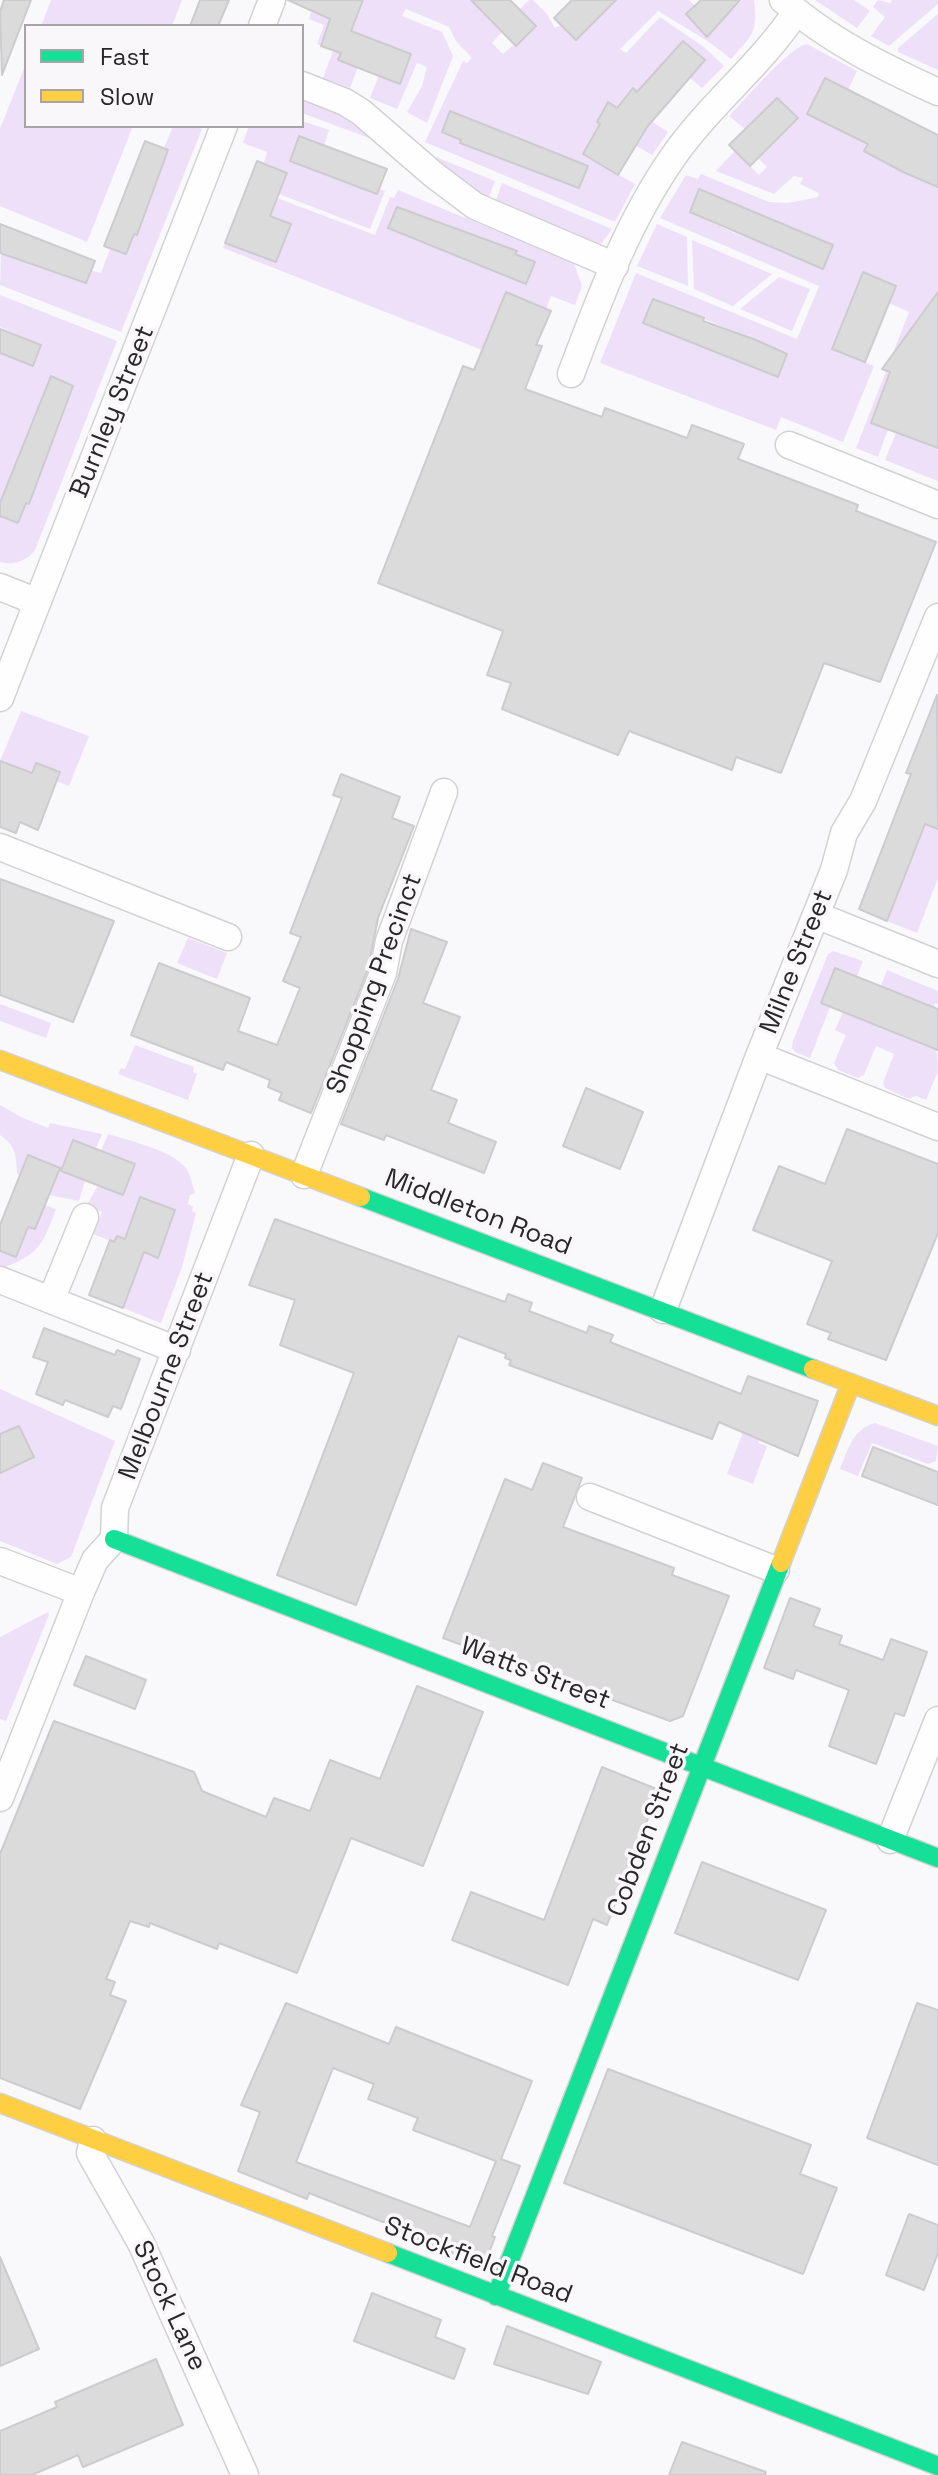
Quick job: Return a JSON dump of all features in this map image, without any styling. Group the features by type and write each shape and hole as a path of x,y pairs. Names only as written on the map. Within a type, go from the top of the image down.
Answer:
{"street":[{"path":"263,24 272,0"},
{"path":"571,374 615,266 673,157 789,6 882,66 938,92"},
{"path":"304,86 345,102 361,112 475,206 615,266"},
{"name":"Burnley Street","path":"0,698 223,128"},
{"path":"789,445 938,505"},
{"path":"0,587 36,605"},
{"name":"Milne Street","path":"663,1310 759,1056 834,870 844,833 863,801 938,617"},
{"name":"Shopping Precinct","path":"304,1175 383,973 389,941 444,792"},
{"path":"0,847 228,937"},
{"path":"816,915 938,964"},
{"path":"759,1056 938,1127"},
{"name":"Middleton Road","path":"0,1060 938,1416"},
{"name":"Melbourne Street","path":"114,1539 115,1508 251,1155"},
{"path":"51,1300 85,1217"},
{"path":"0,1280 177,1350"},
{"name":"Cobden Street","path":"496,2296 851,1383"},
{"path":"590,1497 776,1570"},
{"path":"0,1798 95,1560 114,1539"},
{"name":"Watts Street","path":"114,1539 938,1858"},
{"path":"0,1561 81,1592"},
{"path":"890,1840 938,1720"},
{"name":"Stockfield Road","path":"0,2103 938,2466"},
{"name":"Stock Lane","path":"93,2140 90,2153 141,2243 245,2475"}],"shaded area":[{"path":"51,0 182,0 173,24 42,24"},
{"path":"363,0 471,0 502,32 492,43 503,54 536,26 520,9 529,0 533,0 546,13 555,28 616,0 689,0 695,6 686,14 695,24 716,27 742,0 754,0 755,20 749,39 731,59 658,11 620,49 626,53 660,17 704,47 724,66 702,88 690,78 705,60 682,41 637,92 651,121 668,132 652,155 635,145 647,126 608,103 597,122 610,130 592,160 635,184 615,222 425,142 463,61 467,63 472,58 456,41 449,27 406,9 402,16 442,32 453,56 427,123 407,112 422,86 427,67 417,63 397,109 370,98 379,75 349,31 338,59 358,67 350,88 323,78 333,51 328,27 321,46 317,44 324,25 309,19 311,12 332,20 357,14","holes":["450,111 588,165 580,187 460,144 461,140 442,132"]},
{"path":"815,0 854,0 870,11 857,28"},
{"path":"878,0 890,3 892,0 938,0 938,4 889,46 871,36 885,17 873,7"},
{"path":"938,14 938,70 898,52 898,48"},
{"path":"807,44 857,71 848,90 872,135 865,152 895,166 921,128 903,172 938,187 938,293 872,423 888,429 878,457 856,448 909,312 889,303 895,285 863,272 832,348 874,366 843,442 781,417 776,430 600,363 636,273 797,339 819,286 660,218 686,175 698,179 701,174 769,202 788,203 818,197 819,193 800,184 803,178 794,176 774,194 716,171 735,151 759,175 767,167 758,158 797,118 777,98 745,129 729,116 778,64","holes":["700,189 833,245 823,268 690,212","674,306 787,354 778,377 644,323"]},
{"path":"24,68 24,128 132,128 87,242 0,206 0,129"},
{"path":"304,95 354,115 385,144 304,114"},
{"path":"304,122 329,130 324,145 299,136 290,161 377,194 379,189 385,191 370,229 279,194 287,172 264,163 267,152 243,143 248,128 304,128"},
{"path":"172,128 202,129 121,332 0,285 1,251 63,276 91,270 101,273 110,249 126,254 167,150 164,148"},
{"path":"426,153 495,181 488,200"},
{"path":"502,183 612,229 602,243 593,244 495,203"},
{"path":"398,190 574,263 582,286 575,305 551,296 546,309 519,298 497,314 482,350 223,248 225,243 276,262 290,225 270,216 277,198 375,235 390,197 394,198","holes":["398,207 481,240 483,238 516,251 515,254 535,262 527,284 389,228"]},
{"path":"657,224 687,237 688,286 637,266"},
{"path":"692,240 772,274 733,306 694,289"},
{"path":"779,277 810,289 792,331 740,309"},
{"path":"0,295 117,341 35,550 15,563 0,562 0,516 18,523 26,503 29,504 73,386 51,377 0,503 0,353 32,366 41,345 0,327"},
{"path":"896,433 938,449 938,481 885,460"},
{"path":"21,711 89,736 69,786 56,781 36,763 32,773 0,761"},
{"path":"925,824 938,829 938,878 917,933 887,921"},
{"path":"188,938 227,953 217,979 177,963"},
{"path":"833,951 863,961 857,976 835,968 830,1007 810,1058 795,1052 793,1041 828,954"},
{"path":"887,970 938,991 938,1004 935,1003 934,1008 938,1071 926,1100 916,1096 909,1099 885,1088 883,1083 894,1054 876,1046 864,1075 858,1078 838,1070 834,1063 846,1035 835,1030 843,1012 902,995 881,986"},
{"path":"0,1004 51,1023 46,1038 0,1021"},
{"path":"135,1045 194,1067 193,1072 197,1074 188,1100 118,1074 121,1068 125,1069"},
{"path":"0,1105 48,1128 50,1123 102,1134 96,1148 73,1140 62,1168 61,1172 85,1181 79,1201 49,1195 59,1167 28,1155 20,1175 17,1174 14,1152 0,1135"},
{"path":"108,1134 150,1147 180,1162 188,1171 195,1193 190,1195 188,1204 196,1213 182,1267 161,1323 123,1308 144,1252 158,1257 175,1210 140,1197 125,1239 117,1236 114,1242 93,1234 102,1212 87,1205 98,1185 123,1195 135,1164 101,1151"},
{"path":"45,1205 56,1209 42,1241 23,1259 0,1269 0,1251 16,1257 28,1227 35,1229"},
{"path":"0,1389 115,1441 71,1557 57,1564 0,1541 0,1472 34,1457 21,1429 0,1439"},
{"path":"749,1416 762,1433 758,1443 767,1446 753,1484 727,1474"},
{"path":"875,1423 938,1446 936,1461 928,1464 872,1443 858,1476 840,1469 856,1435"},
{"path":"48,1612 6,1721 0,1719 0,1637"}],"building":[{"path":"4,0 31,0 2,75 0,12"},
{"path":"200,0 229,0 219,24 191,24"},
{"path":"288,0 363,0 351,31 411,54 400,84 338,60 341,53 321,46 330,19"},
{"path":"471,0 510,0 536,26 516,46"},
{"path":"572,0 616,0 576,40 554,18"},
{"path":"701,0 740,0 707,37 686,14"},
{"path":"683,41 705,60 647,127 618,175 583,154 608,102 617,108 633,88 637,92"},
{"path":"825,78 938,135 938,187 864,151 868,144 807,114"},
{"path":"777,98 798,118 750,166 729,145"},
{"path":"450,111 588,166 579,188 460,143 461,140 442,132"},
{"path":"299,136 387,169 377,194 290,161"},
{"path":"145,141 168,150 137,235 134,234 126,254 104,246"},
{"path":"257,161 287,173 270,216 291,224 276,262 225,243"},
{"path":"699,189 833,245 823,269 690,212"},
{"path":"397,207 517,251 515,254 535,262 526,284 388,228"},
{"path":"0,224 95,261 86,283 0,253"},
{"path":"863,272 896,286 865,362 832,349"},
{"path":"506,292 551,311 536,345 542,346 525,389 602,417 605,408 687,438 692,425 744,444 738,459 858,505 856,511 936,542 880,682 824,663 781,773 736,757 732,770 629,731 618,755 502,709 511,683 487,675 503,631 378,583 463,366 474,370"},
{"path":"938,292 938,448 871,423 890,372 882,369"},
{"path":"653,299 787,354 778,377 643,323"},
{"path":"0,329 41,345 33,366 0,353"},
{"path":"51,376 73,386 29,504 26,503 18,523 0,516 0,503"},
{"path":"937,695 938,829 925,824 887,921 859,909 911,774 906,773"},
{"path":"0,761 32,773 36,763 60,772 38,830 20,822 16,833 0,827"},
{"path":"341,774 400,797 392,818 414,826 378,918 368,969 311,1113 279,1100 282,1093 268,1087 270,1080 226,1062 223,1070 131,1035 159,963 250,998 238,1031 277,1045 300,988 283,981 301,937 290,933 342,798 333,795"},
{"path":"0,879 114,921 73,1022 0,995"},
{"path":"411,929 447,942 423,1003 460,1017 431,1090 457,1100 448,1123 496,1142 484,1173 386,1135 384,1140 341,1124 398,979"},
{"path":"835,968 938,1009 938,1050 821,1003"},
{"path":"586,1088 643,1112 620,1169 563,1146"},
{"path":"847,1129 938,1164 938,1233 886,1360 828,1339 831,1333 807,1324 832,1261 753,1230 779,1166 825,1184"},
{"path":"73,1140 135,1164 123,1195 61,1171"},
{"path":"28,1155 60,1168 35,1229 28,1227 16,1257 0,1251 0,1225"},
{"path":"140,1197 175,1210 158,1258 144,1252 123,1308 89,1295 110,1240 114,1242 117,1236 125,1239"},
{"path":"275,1219 505,1302 508,1294 532,1303 529,1311 587,1333 589,1326 613,1335 610,1342 741,1394 748,1376 818,1401 798,1456 719,1422 712,1439 509,1365 511,1360 505,1358 506,1354 458,1336 356,1605 277,1575 354,1373 280,1345 295,1300 249,1285"},
{"path":"44,1328 115,1355 117,1350 140,1359 121,1409 113,1406 108,1417 65,1400 63,1405 36,1394 48,1362 33,1357"},
{"path":"19,1426 34,1457 0,1473 0,1434"},
{"path":"873,1447 938,1472 938,1505 862,1476"},
{"path":"543,1463 582,1478 563,1527 674,1568 672,1575 729,1596 683,1716 670,1721 443,1638 505,1479 532,1490"},
{"path":"790,1598 820,1609 813,1626 842,1636 839,1644 883,1660 891,1639 927,1652 904,1716 895,1713 876,1764 829,1746 849,1690 796,1670 793,1679 764,1668"},
{"path":"86,1656 146,1680 135,1709 74,1685"},
{"path":"417,1686 483,1712 423,1866 351,1838 297,1973 219,1943 217,1949 150,1923 149,1927 130,1921 106,1979 115,1982 110,1995 126,2001 80,2109 0,2078 0,1854 54,1721 194,1772 202,1791 266,1817 274,1798 310,1811 330,1760 380,1779"},
{"path":"602,1767 659,1790 607,1925 593,1919 568,1985 452,1940 471,1892 544,1920"},
{"path":"702,1862 826,1910 798,1980 675,1933"},
{"path":"286,2003 389,2044 396,2027 532,2081 501,2159 520,2166 492,2236 495,2237 484,2266 309,2193 307,2199 238,2171 260,2112 241,2105","holes":["333,2068 374,2084 368,2099 418,2118 413,2130 496,2161 470,2227 296,2162"]},
{"path":"917,2003 938,2010 938,2165 867,2138"},
{"path":"608,2069 811,2145 800,2174 837,2188 803,2274 564,2183"},
{"path":"909,2214 938,2225 938,2253 924,2290 886,2275"},
{"path":"0,2257 39,2349 0,2366"},
{"path":"372,2293 441,2320 435,2337 465,2349 454,2379 354,2341"},
{"path":"507,2326 601,2362 588,2394 494,2364"},
{"path":"156,2359 183,2425 83,2467 78,2455 32,2475 0,2475 0,2431 57,2407 55,2402"},
{"path":"682,2442 766,2472 765,2475 669,2475"}],"traffic: fast":[{"path":"361,1197 813,1369"},
{"path":"114,1539 938,1858"},
{"path":"496,2296 781,1563"},
{"path":"388,2253 938,2466"}],"traffic: slow":[{"path":"0,1060 361,1197"},
{"path":"813,1369 938,1416"},
{"path":"781,1563 851,1383"},
{"path":"0,2103 388,2253"}]}
